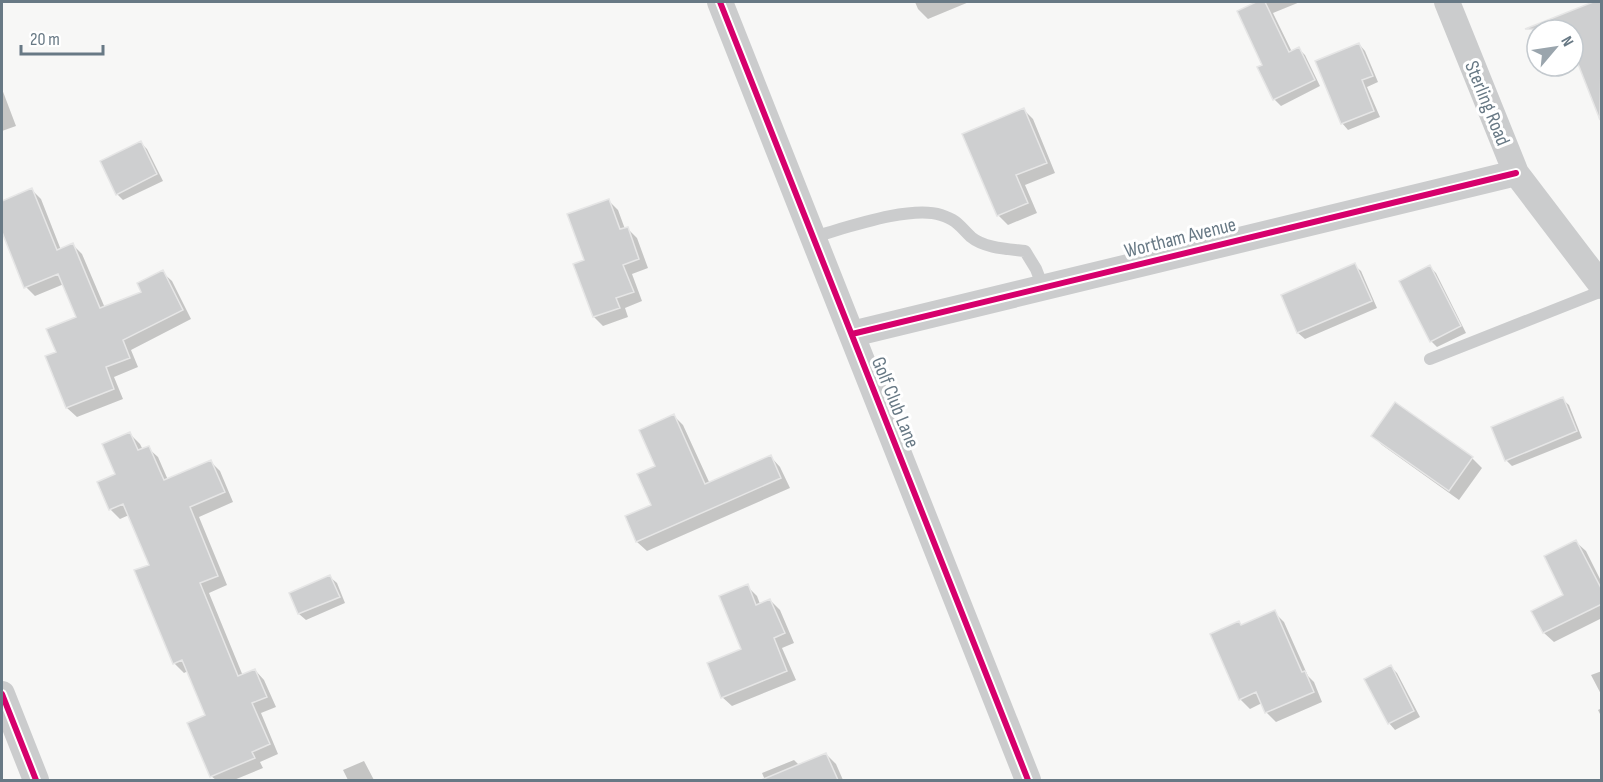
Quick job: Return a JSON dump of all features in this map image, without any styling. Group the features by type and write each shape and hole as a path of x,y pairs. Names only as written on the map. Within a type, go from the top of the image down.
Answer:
{"street":[{"name":"Golf Club Lane","path":"720,2 1028,780"},
{"name":"Sterling Road","path":"1447,2 1516,173 1602,286"},
{"name":"Wortham Avenue","path":"852,334 1516,173"},
{"path":"2,694 36,780"}],"lane":[{"path":"813,237 912,213 939,215 959,223 972,238 997,247 1025,251 1036,269 1043,288"},
{"path":"1431,359 1602,291"}],"building":[{"path":"1256,2 1265,2 1289,52 1299,47 1315,80 1273,100 1257,67 1262,65 1237,11"},
{"path":"1593,2 1602,2 1600,120 1584,78 1585,18 1553,18"},
{"path":"1359,43 1373,76 1362,80 1374,111 1341,124 1315,61"},
{"path":"1024,108 1047,163 1016,175 1028,203 997,216 962,134"},
{"path":"141,141 157,174 116,195 100,161"},
{"path":"32,188 57,250 73,243 100,308 141,292 137,283 163,270 183,310 123,340 130,358 106,367 114,389 66,408 45,356 56,352 46,329 76,317 58,274 24,288 2,232 2,201"},
{"path":"609,199 620,229 628,227 639,259 623,265 634,292 616,298 620,308 593,317 573,264 584,260 567,214"},
{"path":"1355,263 1372,301 1297,333 1281,295"},
{"path":"1430,265 1461,326 1430,342 1399,281"},
{"path":"1563,397 1577,431 1505,461 1491,427"},
{"path":"1395,402 1473,457 1449,491 1371,436"},
{"path":"674,414 705,484 771,455 781,478 636,542 625,516 651,505 637,474 655,466 639,430"},
{"path":"130,432 138,450 149,446 164,480 211,460 225,492 190,507 218,576 200,583 238,676 255,669 267,697 252,703 270,744 252,752 255,758 210,777 187,723 205,715 182,660 173,664 134,570 149,565 123,504 109,510 97,482 115,474 102,444"},
{"path":"1576,540 1602,590 1602,604 1543,633 1531,611 1563,595 1544,556"},
{"path":"330,575 340,597 298,614 289,593"},
{"path":"748,584 756,605 770,599 785,633 774,638 787,671 721,698 707,663 741,649 719,596"},
{"path":"1275,610 1302,672 1305,671 1314,692 1265,713 1256,692 1239,700 1210,634 1239,621 1241,625"},
{"path":"1391,665 1414,711 1388,724 1364,679"},
{"path":"826,753 838,780 761,780"}],"cycle path":[{"path":"720,2 1028,780"},
{"path":"852,334 1516,173"},
{"path":"2,694 36,780"}]}
